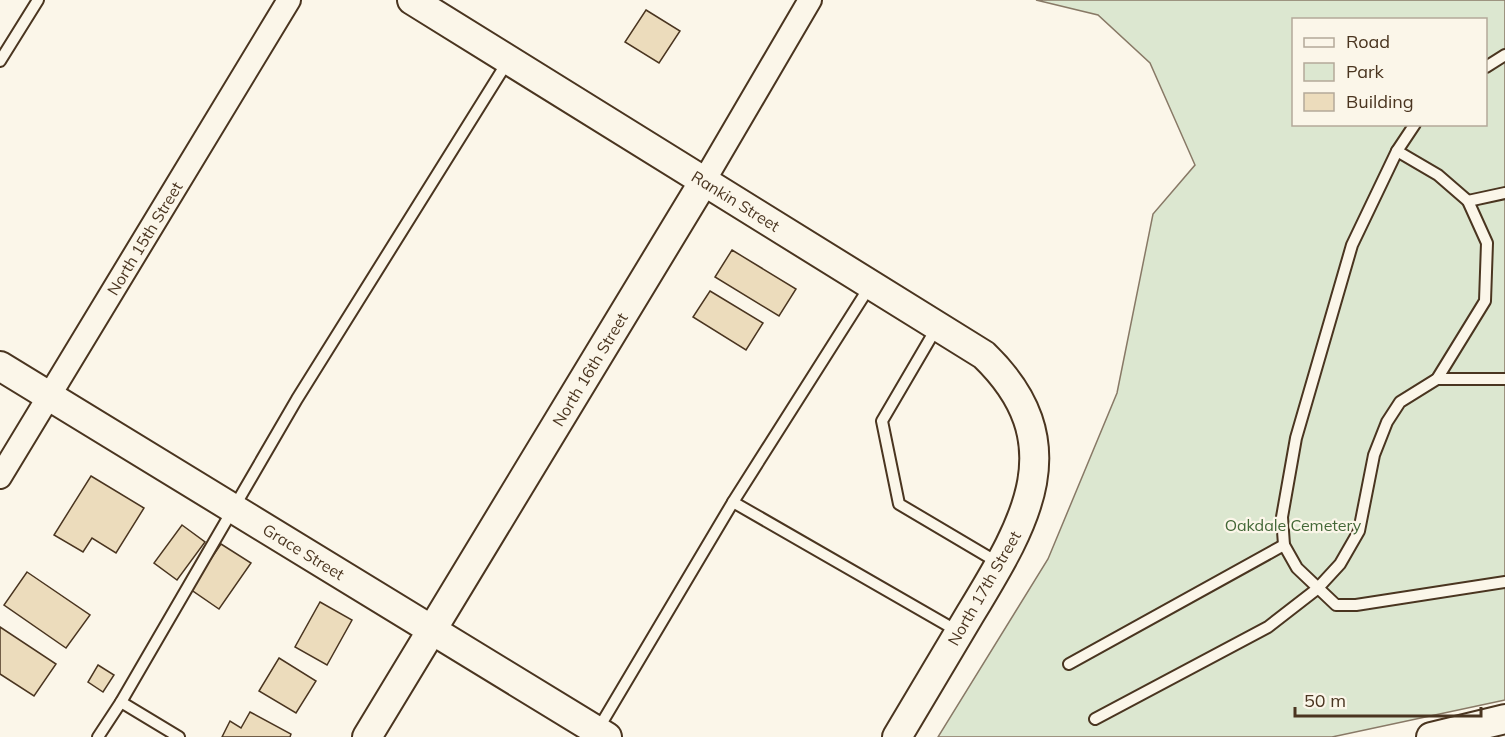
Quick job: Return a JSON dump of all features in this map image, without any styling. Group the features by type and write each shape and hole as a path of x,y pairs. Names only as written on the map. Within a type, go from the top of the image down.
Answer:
{"street":[{"name":"North 15th Street","path":"0,477 289,0"},
{"name":"Rankin Street","path":"412,0 984,355 1003,373 1017,393 1031,428"},
{"name":"North 16th Street","path":"367,737 704,181 810,0"},
{"name":"Grace Street","path":"0,366 602,734"},
{"name":"North 17th Street","path":"897,737 1000,564 1018,529 1033,484 1035,456 1031,428"},
{"path":"1431,737 1505,719"}],"lane":[{"path":"0,61 38,0"},
{"path":"1487,66 1505,55"},
{"path":"99,737 297,399 508,61"},
{"path":"1414,126 1397,151 1352,245 1296,438 1282,517 1284,545 1297,568 1336,605 1356,605 1505,582"},
{"path":"1095,719 1268,627 1317,589 1340,564 1359,531 1374,455 1387,422 1400,402 1437,379 1485,301 1487,243 1468,201 1438,175 1397,151"},
{"path":"1468,201 1505,193"},
{"path":"602,734 733,502 871,284"},
{"path":"938,326 882,422 899,504 1000,564"},
{"path":"1437,379 1505,379"},
{"path":"733,502 959,632"},
{"path":"1069,664 1284,545"},
{"path":"121,702 179,737"}],"green space":[{"name":"Oakdale Cemetery","path":"1036,0 1505,0 1505,700 1332,737 938,737 1048,559 1117,393 1153,214 1195,165 1150,63 1098,15"}],"building":[{"path":"646,10 680,31 659,63 625,42"},
{"path":"732,250 796,289 779,316 715,277"},
{"path":"710,291 763,323 746,350 693,317"},
{"path":"91,476 144,508 116,553 92,538 83,552 54,535"},
{"path":"182,525 205,542 177,580 154,563"},
{"path":"221,544 251,563 219,609 190,589"},
{"path":"27,572 90,615 66,648 4,605"},
{"path":"320,602 352,620 327,665 295,647"},
{"path":"0,627 56,664 34,696 0,674"},
{"path":"279,658 316,681 296,713 259,691"},
{"path":"98,665 114,675 103,692 88,682"},
{"path":"250,712 291,734 290,737 222,737 230,721 241,728"}]}
